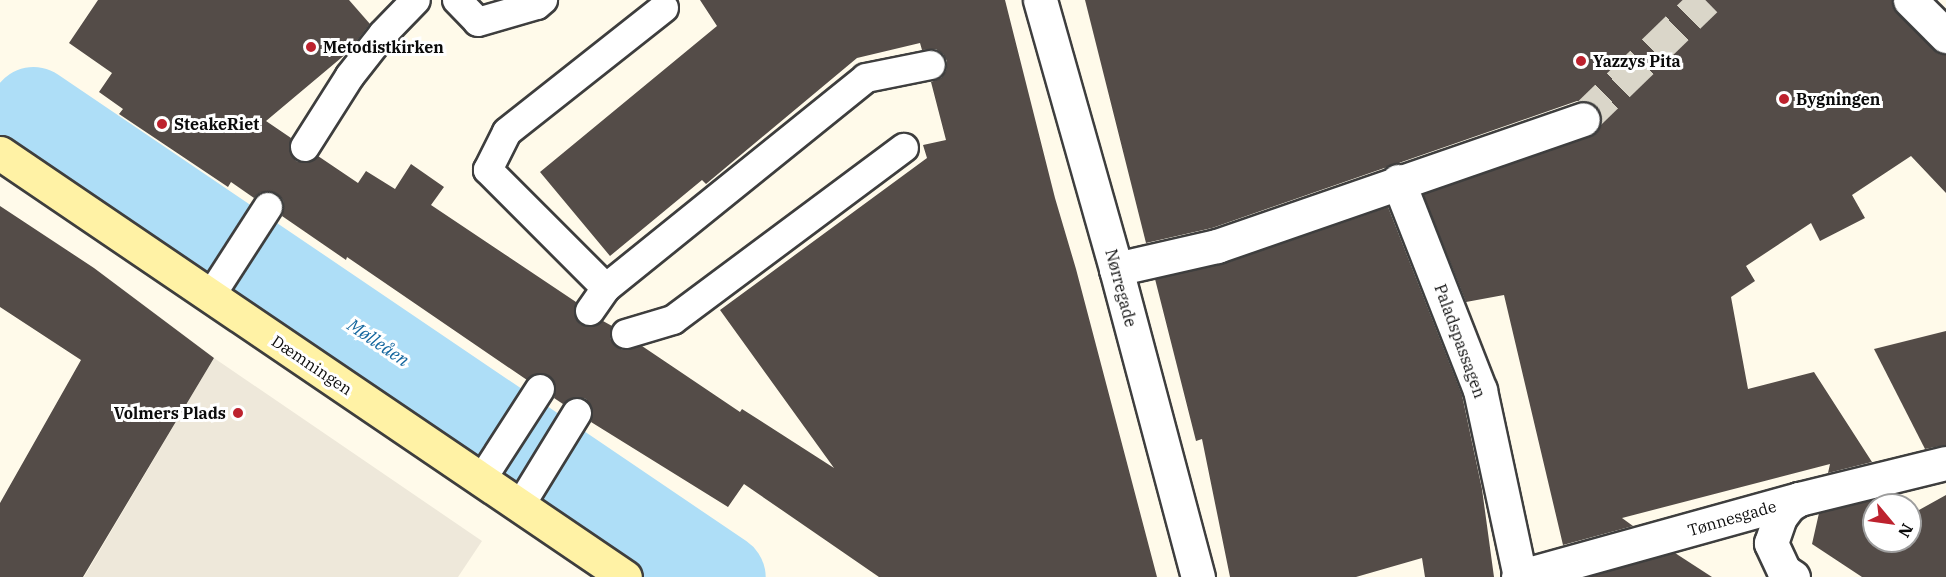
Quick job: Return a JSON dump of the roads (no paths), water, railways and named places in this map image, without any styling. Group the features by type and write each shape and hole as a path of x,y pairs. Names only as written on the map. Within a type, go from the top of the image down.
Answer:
{"street":[{"name":"Nørregade","path":"1040,0 1116,269 1198,577"},
{"path":"1910,0 1946,36"},
{"path":"1116,269 1217,246 1398,181 1582,119"},
{"name":"Dæmningen","path":"0,153 625,577"},
{"name":"Paladspassagen","path":"1398,181 1480,390 1519,577"},
{"name":"Tønnesgade","path":"1519,577 1799,499 1946,463"},
{"path":"1792,577 1784,571 1771,543 1780,517 1789,505 1799,499"}],"lane":[{"path":"305,147 350,76 383,34 416,0"},
{"path":"457,0 478,22 537,5 543,0"},
{"path":"606,288 488,170 507,132 664,9"},
{"path":"590,311 606,288 866,78 931,65"},
{"path":"626,334 673,320 904,148"},
{"path":"210,297 250,231 268,207"},
{"path":"482,479 534,398"},
{"path":"520,506 571,423"}],"waterway":[{"name":"Mølleåen","path":"33,110 722,577"}],"tunnel":[{"path":"1583,119 1706,0"}],"place":[{"name":"Metodistkirken","path":"311,47"},
{"name":"Yazzys Pita","path":"1581,61"},
{"name":"Bygningen","path":"1784,99"},
{"name":"SteakeRiet","path":"162,124"},
{"name":"Volmers Plads","path":"238,413"}]}
